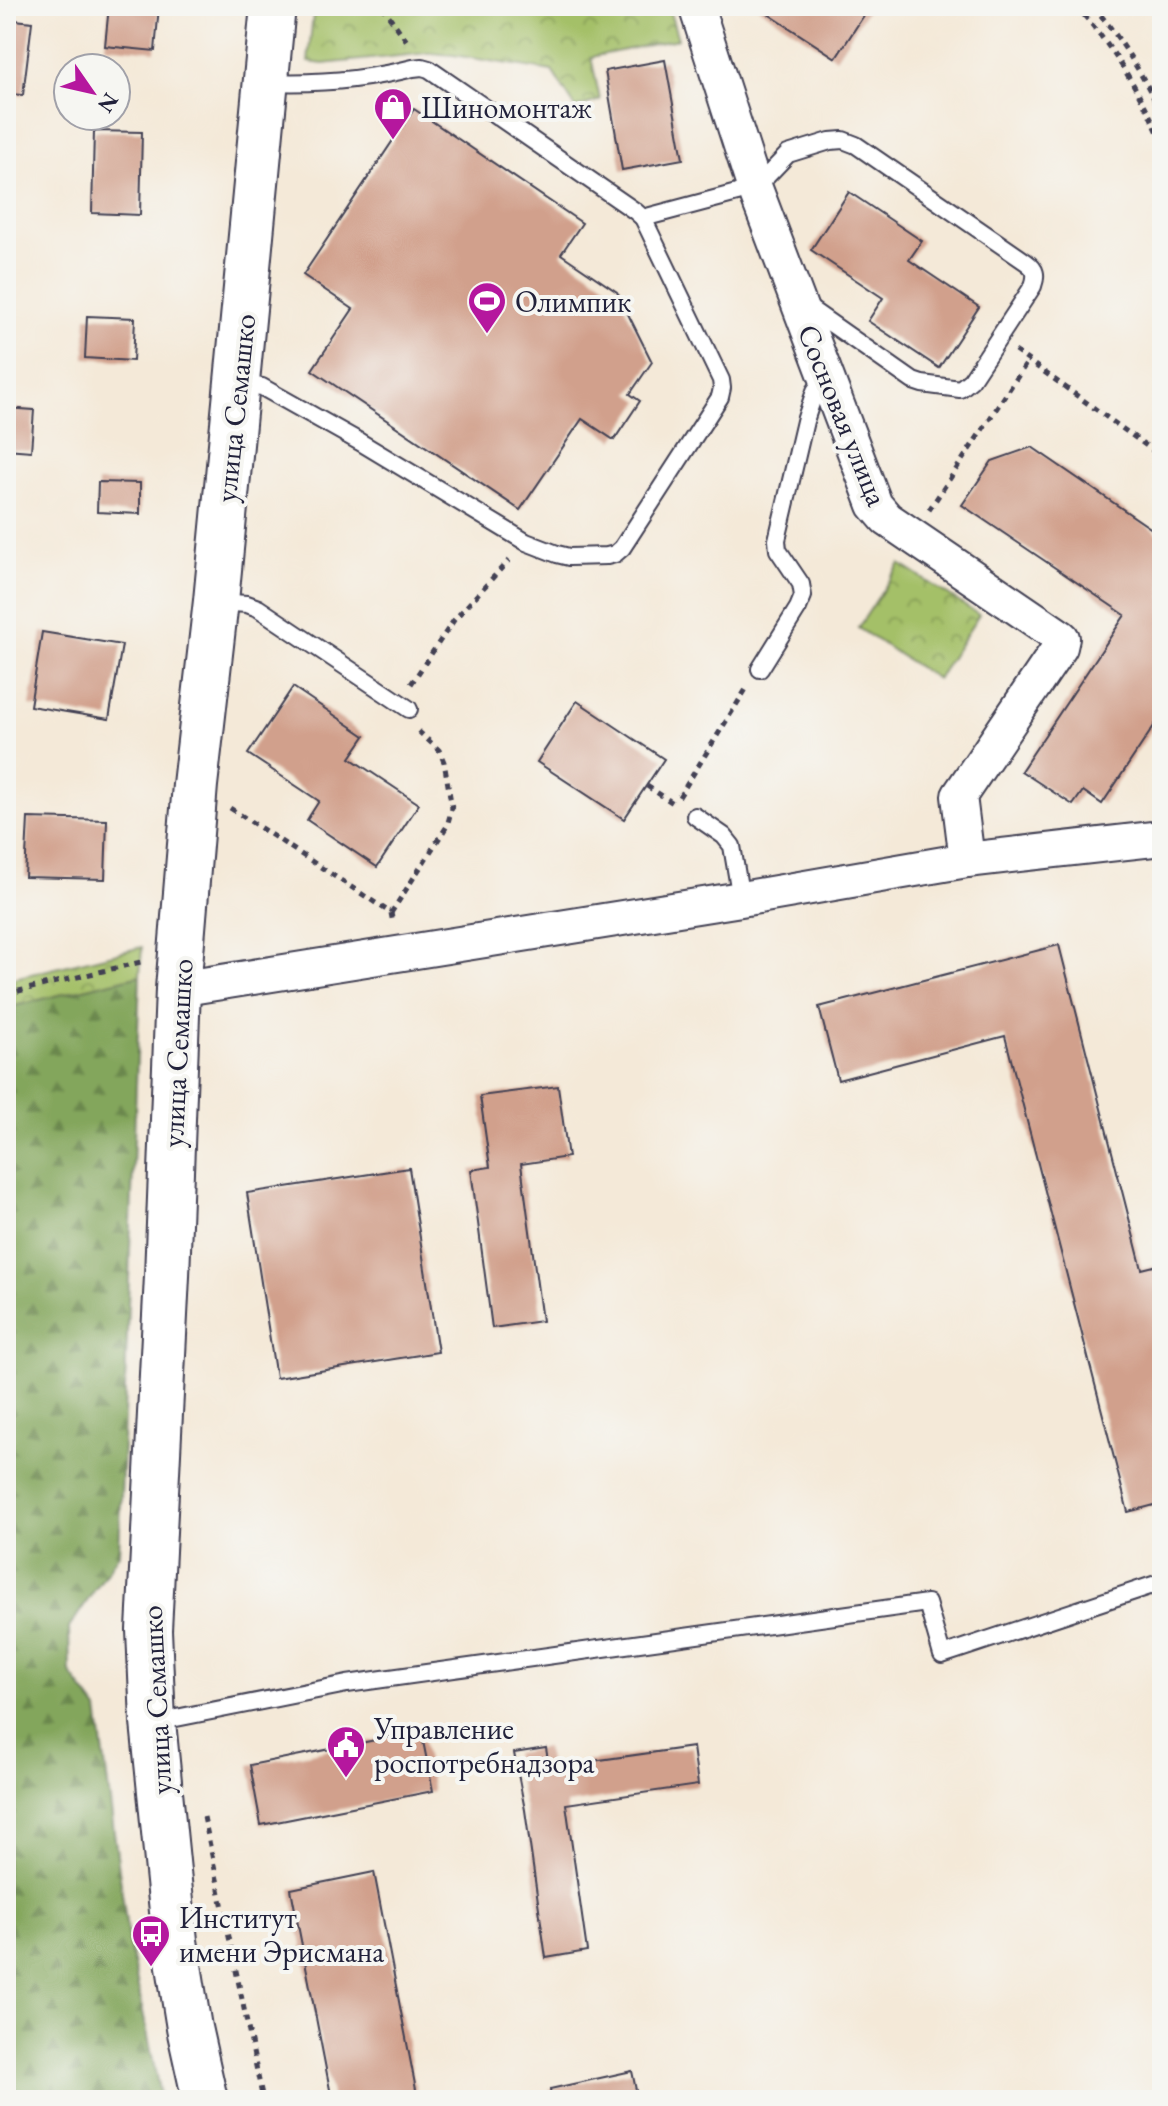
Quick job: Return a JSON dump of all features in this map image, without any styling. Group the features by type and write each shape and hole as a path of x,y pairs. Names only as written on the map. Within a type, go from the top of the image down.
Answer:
{"main road":[{"name":"улица Семашко","path":"205,2100 175,1941 153,1722 149,1630 178,989 195,785 216,601 273,6"}],"street":[{"name":"Сосновая улица","path":"696,6 754,186 875,505 887,519 1062,638 1060,647 959,796 967,860"},
{"path":"178,989 967,860 1162,838"}],"lane":[{"path":"237,384 262,387 526,542 569,557 615,554 622,548 720,397 722,388 721,380 643,218 429,69 422,67 326,82 267,82"},
{"path":"643,218 737,193 754,186 788,154 843,140 856,145 1032,266 1036,278 966,385 960,389 913,381 796,299"},
{"path":"760,669 803,596 801,584 778,550 777,540 805,421 815,391 826,376"},
{"path":"216,601 258,608 404,705"},
{"path":"695,816 724,836 732,846 741,899"},
{"path":"153,1722 347,1684 927,1603 942,1655 1162,1582"}],"path":[{"path":"382,6 422,67"},
{"path":"1076,6 1128,75 1150,112 1162,142"},
{"path":"1093,6 1150,88 1162,114"},
{"path":"997,339 1162,457"},
{"path":"912,535 1028,361"},
{"path":"398,954 391,913 447,826 452,808 439,750 416,730 404,705 454,620 526,542"},
{"path":"675,804 760,669"},
{"path":"647,786 695,816"},
{"path":"223,803 391,913"},
{"path":"6,994 145,961"},
{"path":"202,1809 263,2100"}],"green space":[{"path":"314,6 668,6 678,39 591,57 600,100 576,108 552,71 428,53 323,64 308,62"},
{"path":"900,564 979,615 937,679 858,628"},
{"path":"142,947 140,975 6,1008 6,980"},
{"path":"140,975 119,1554 69,1628 70,1673 98,1710 128,1938 161,2100 6,2100 6,1008"}],"building":[{"path":"109,6 159,6 155,51 105,46"},
{"path":"756,6 870,6 836,58"},
{"path":"6,19 32,22 23,95 6,94"},
{"path":"665,60 683,159 622,170 605,71"},
{"name":"Олимпик","path":"414,109 582,223 561,254 617,292 652,362 630,394 640,401 614,440 582,419 520,510 312,370 353,309 303,275"},
{"path":"94,132 142,132 140,215 92,213"},
{"path":"849,192 922,241 909,260 979,307 939,368 868,321 883,298 811,250"},
{"path":"87,316 135,318 133,361 85,358"},
{"path":"6,408 34,410 31,451 6,449"},
{"path":"1032,447 1162,536 1162,714 1102,804 1083,791 1073,805 1021,771 1125,615 962,505 992,461"},
{"path":"98,482 140,483 140,514 97,512"},
{"path":"42,632 122,645 109,719 30,706"},
{"path":"293,687 365,736 350,758 419,804 377,867 307,820 319,801 248,754"},
{"path":"577,701 664,759 624,819 537,762"},
{"path":"28,818 107,820 105,879 25,877"},
{"path":"1059,945 1142,1269 1162,1264 1162,1503 1128,1512 1005,1036 838,1080 819,1007"},
{"path":"558,1086 568,1157 521,1164 542,1321 492,1328 471,1170 490,1167 480,1096"},
{"path":"409,1168 438,1352 276,1378 247,1193"},
{"path":"421,1731 433,1791 261,1825 250,1765"},
{"path":"693,1747 698,1785 566,1804 587,1951 546,1958 514,1753 546,1748 549,1767"},
{"path":"374,1872 418,2100 332,2100 291,1889"},
{"path":"632,2071 638,2100 551,2100 550,2089"}],"place":[{"name":"Шиномонтаж","path":"393,141"},
{"name":"Олимпик","path":"487,335"},
{"name":"Управление роспотребнадзора","path":"346,1779"},
{"name":"Институт имени Эрисмана","path":"151,1968"}]}
